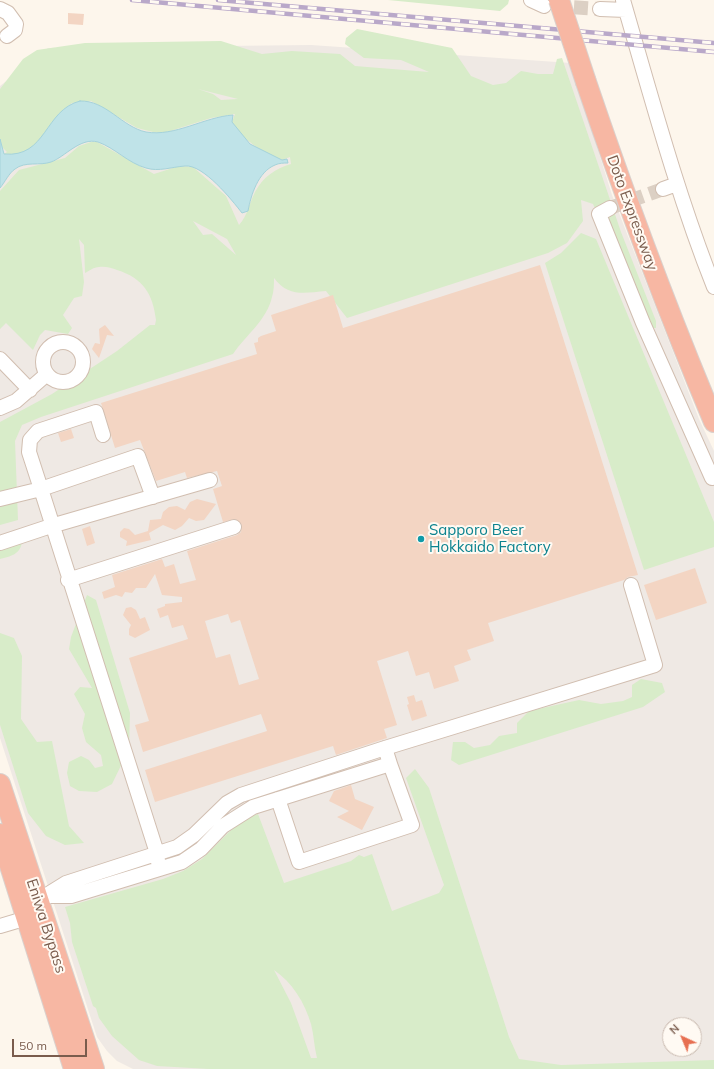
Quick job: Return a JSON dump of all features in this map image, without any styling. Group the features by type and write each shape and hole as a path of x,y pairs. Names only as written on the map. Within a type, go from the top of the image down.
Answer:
{"highway":[{"name":"Doto Expressway","path":"552,3 586,82 621,185 685,352 714,422"},
{"name":"Eniwa Bypass","path":"0,784 42,898 94,1069"},
{"name":"Eniwa Bypass","path":"0,834 74,1069"}],"street":[{"path":"531,0 552,3"},
{"path":"600,9 624,5 677,184 696,242 714,287"},
{"path":"0,9 8,13 16,24 15,30 7,36"},
{"path":"663,190 677,184"},
{"path":"610,208 599,214 643,323 712,478"},
{"path":"0,359 30,390"},
{"path":"2,405 16,401 47,374"},
{"path":"103,435 96,412 38,431 30,440 29,452 68,580 157,853 159,869"},
{"path":"0,499 40,489 138,456 153,497"},
{"path":"0,543 51,526 210,480"},
{"path":"68,580 234,527"},
{"path":"42,898 66,883 177,847 194,835 227,803 241,795 385,748 655,666 631,585"},
{"path":"269,785 299,862 412,825 385,748"},
{"path":"42,898 72,896 182,862 201,849 223,826 253,807 390,764"},
{"path":"0,926 27,918"}],"shaded area":[{"path":"311,45 571,63 612,195 699,419 714,451 714,1069 133,1069 117,1061 107,1051 97,1037 0,738 0,86 48,48"}],"green space":[{"path":"388,0 509,0 508,4 500,11"},
{"path":"357,29 452,48 471,76 493,85 506,83 521,71 538,74 553,74 557,59 562,58 621,232 656,321 656,328 650,328 593,204 581,200 583,221 567,243 548,253 347,318 326,291 304,293 291,291 279,284 274,278 273,295 265,313 233,354 41,417 22,425 15,441 18,520 0,525 0,422 52,394 117,351 150,325 155,325 156,320 155,311 149,295 140,282 134,278 126,273 106,267 95,268 85,273 84,245 79,239 84,282 82,296 74,298 63,315 72,328 68,334 45,330 40,335 33,350 6,323 0,329 0,191 19,170 65,158 79,146 91,142 97,142 154,174 179,166 193,167 226,196 239,225 255,192 262,182 270,174 291,164 290,157 282,160 254,145 242,135 232,122 235,114 211,118 164,133 137,128 91,101 72,103 63,110 33,148 14,155 4,154 7,152 0,145 0,89 23,59 37,50 85,43 221,41 262,54 292,51 340,54 355,66 429,72 401,60 364,58 345,44 346,38","holes":["198,89 238,99 221,100 213,94","193,221 227,239 236,255 212,234 203,235"]},
{"path":"581,233 596,239 714,522 714,547 644,570 545,263 561,253"},
{"path":"22,543 17,553 0,559 0,550"},
{"path":"87,595 96,600 130,713 129,749 112,784 97,792 79,791 70,786 67,773 69,762 81,756 89,760 95,768 103,766 101,755 86,742 82,728 85,714 74,694 80,687 92,688 69,649 71,637"},
{"path":"0,633 14,638 22,656 21,719 37,742 52,741 69,826 84,843 65,845 46,836 28,813 0,725"},
{"path":"641,679 662,683 665,692 643,707 459,765 451,760 453,742 465,742 474,748 490,745 499,736 517,733 517,723 529,711 579,700 601,704 623,701 632,697 632,685"},
{"path":"415,769 429,788 509,1037 519,1059 561,1065 714,1060 714,1069 209,1069 157,1066 139,1060 112,1036 99,1018 96,1008 93,1006 72,942 70,923 65,907 163,879 183,871 202,859 241,820 258,814 284,883 351,861 359,855 364,857 372,854 392,911 439,893 444,885 406,778","holes":["274,970 292,987 305,1008 312,1028 317,1058 311,1058 291,1003"]}],"water":[{"path":"80,101 98,105 129,125 146,132 168,132 211,119 233,115 232,122 250,144 282,160 287,159 288,163 277,164 269,168 264,173 253,191 248,211 242,213 216,184 200,171 192,167 185,166 156,170 146,168 133,163 98,142 91,141 85,142 73,148 51,162 42,164 28,164 15,169 0,188 0,139 4,154 18,153 29,149 59,114 68,106"}],"building":[{"path":"68,13 84,14 83,25 68,24"},
{"name":"Sapporo Beer Hokkaido Factory","path":"540,265 638,575 488,623 494,641 467,650 471,660 454,666 459,681 434,689 429,672 416,676 408,651 377,661 397,725 384,729 387,738 336,755 333,746 155,802 145,770 267,731 261,714 143,752 135,725 149,721 129,658 188,639 183,625 172,628 168,615 160,618 157,609 165,606 165,604 182,602 182,597 162,595 155,574 146,588 136,588 132,593 125,592 122,597 116,595 104,599 102,592 115,587 112,575 162,559 165,567 174,564 180,584 196,580 187,551 237,535 241,532 242,525 235,519 223,522 213,489 222,486 217,471 187,478 185,472 156,481 140,440 115,448 101,403 257,354 254,343 258,342 258,338 276,331 271,315 333,295 343,328","holes":["228,614 231,623 240,620 259,679 239,685 230,654 216,658 205,621"]},
{"path":"105,325 114,336 107,335 99,358 92,349 95,343 100,344 99,329"},
{"path":"71,429 74,438 61,442 58,433"},
{"path":"197,499 216,504 204,520 196,521 189,518 182,526 175,530 163,525 149,533 151,540 126,546 127,541 120,537 120,532 124,528 129,529 135,535 148,531 150,520 161,519 163,512 169,507 177,506 185,510 190,502"},
{"path":"90,526 95,543 87,546 82,529"},
{"path":"695,568 707,603 656,620 644,585"},
{"path":"131,607 136,610 140,619 145,617 150,630 135,638 129,635 131,625 123,615 126,608"},
{"path":"414,695 416,702 422,700 427,716 412,721 407,705 409,704 407,697"},
{"path":"351,785 355,799 374,807 362,830 337,817 349,811 329,801 334,791"}],"tunnel":[{"path":"553,6 600,9"},
{"path":"610,208 663,189"}],"railway":[{"path":"132,0 714,52"},
{"path":"218,0 714,43"}],"place":[{"name":"Sapporo Beer Hokkaido Factory","path":"421,539"}]}
